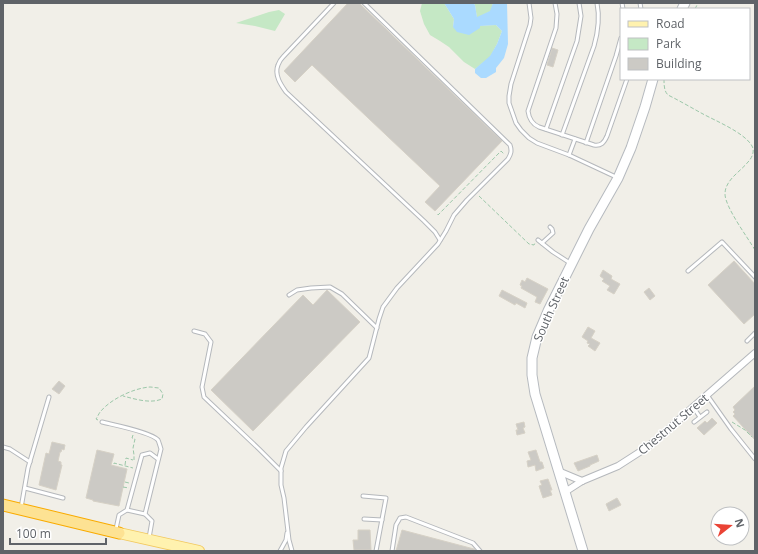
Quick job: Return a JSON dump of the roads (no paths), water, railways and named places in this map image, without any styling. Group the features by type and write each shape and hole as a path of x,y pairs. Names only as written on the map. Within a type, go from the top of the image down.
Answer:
{"highway":[{"path":"3,505 118,532"}],"main road":[{"path":"118,532 199,551"}],"street":[{"name":"South Street","path":"583,551 535,394 532,367 535,347 548,311 589,229 618,178 631,148 653,80"},
{"name":"Chestnut Street","path":"565,492 582,481 613,468 656,441 755,353"},
{"path":"558,471 582,481"}],"lane":[{"path":"334,3 283,57 278,66 277,74 280,84 286,92 424,221 435,232 440,240"},
{"path":"292,551 287,529 284,498 281,485 281,471 286,451 369,358 383,307 397,288 438,244 454,215 510,156 512,150 510,145 364,3"},
{"path":"529,3 531,18 530,25 511,84 509,96 509,104 516,123 529,138 537,143 569,154 618,178"},
{"path":"555,3 557,14 556,28 528,110 528,115 532,123 562,135 599,146 605,141 627,80"},
{"path":"546,129 577,41 581,16 579,3"},
{"path":"562,135 597,36 599,18 597,3"},
{"path":"586,143 620,42"},
{"path":"569,154 575,139"},
{"path":"542,243 553,233 550,227"},
{"path":"537,241 572,264"},
{"path":"688,271 722,242 755,277"},
{"path":"289,295 297,290 330,287 342,294 377,328"},
{"path":"194,331 205,334 211,342 202,387 204,397 281,471"},
{"path":"747,341 755,333"},
{"path":"707,395 755,459"},
{"path":"21,509 30,462 49,397"},
{"path":"693,407 700,417"},
{"path":"694,422 707,412"},
{"path":"102,422 153,436 158,440 161,449 145,514"},
{"path":"3,447 10,449 30,462"},
{"path":"118,532 119,515 126,510 142,455 150,453 158,459"},
{"path":"25,488 63,498"},
{"path":"363,496 386,498 376,551"},
{"path":"126,510 145,514 152,522 149,540"},
{"path":"392,551 396,524 400,518 406,517 473,543 480,551"},
{"path":"364,519 382,520"},
{"path":"280,551 286,540 287,529"}],"water":[{"path":"444,3 473,3 475,5 477,17 490,11 493,3 507,3 508,44 504,58 496,68 496,72 486,78 481,78 475,73 475,69 490,56 502,31 496,25 480,26 480,28 469,35 457,32 453,27 454,19"}]}
